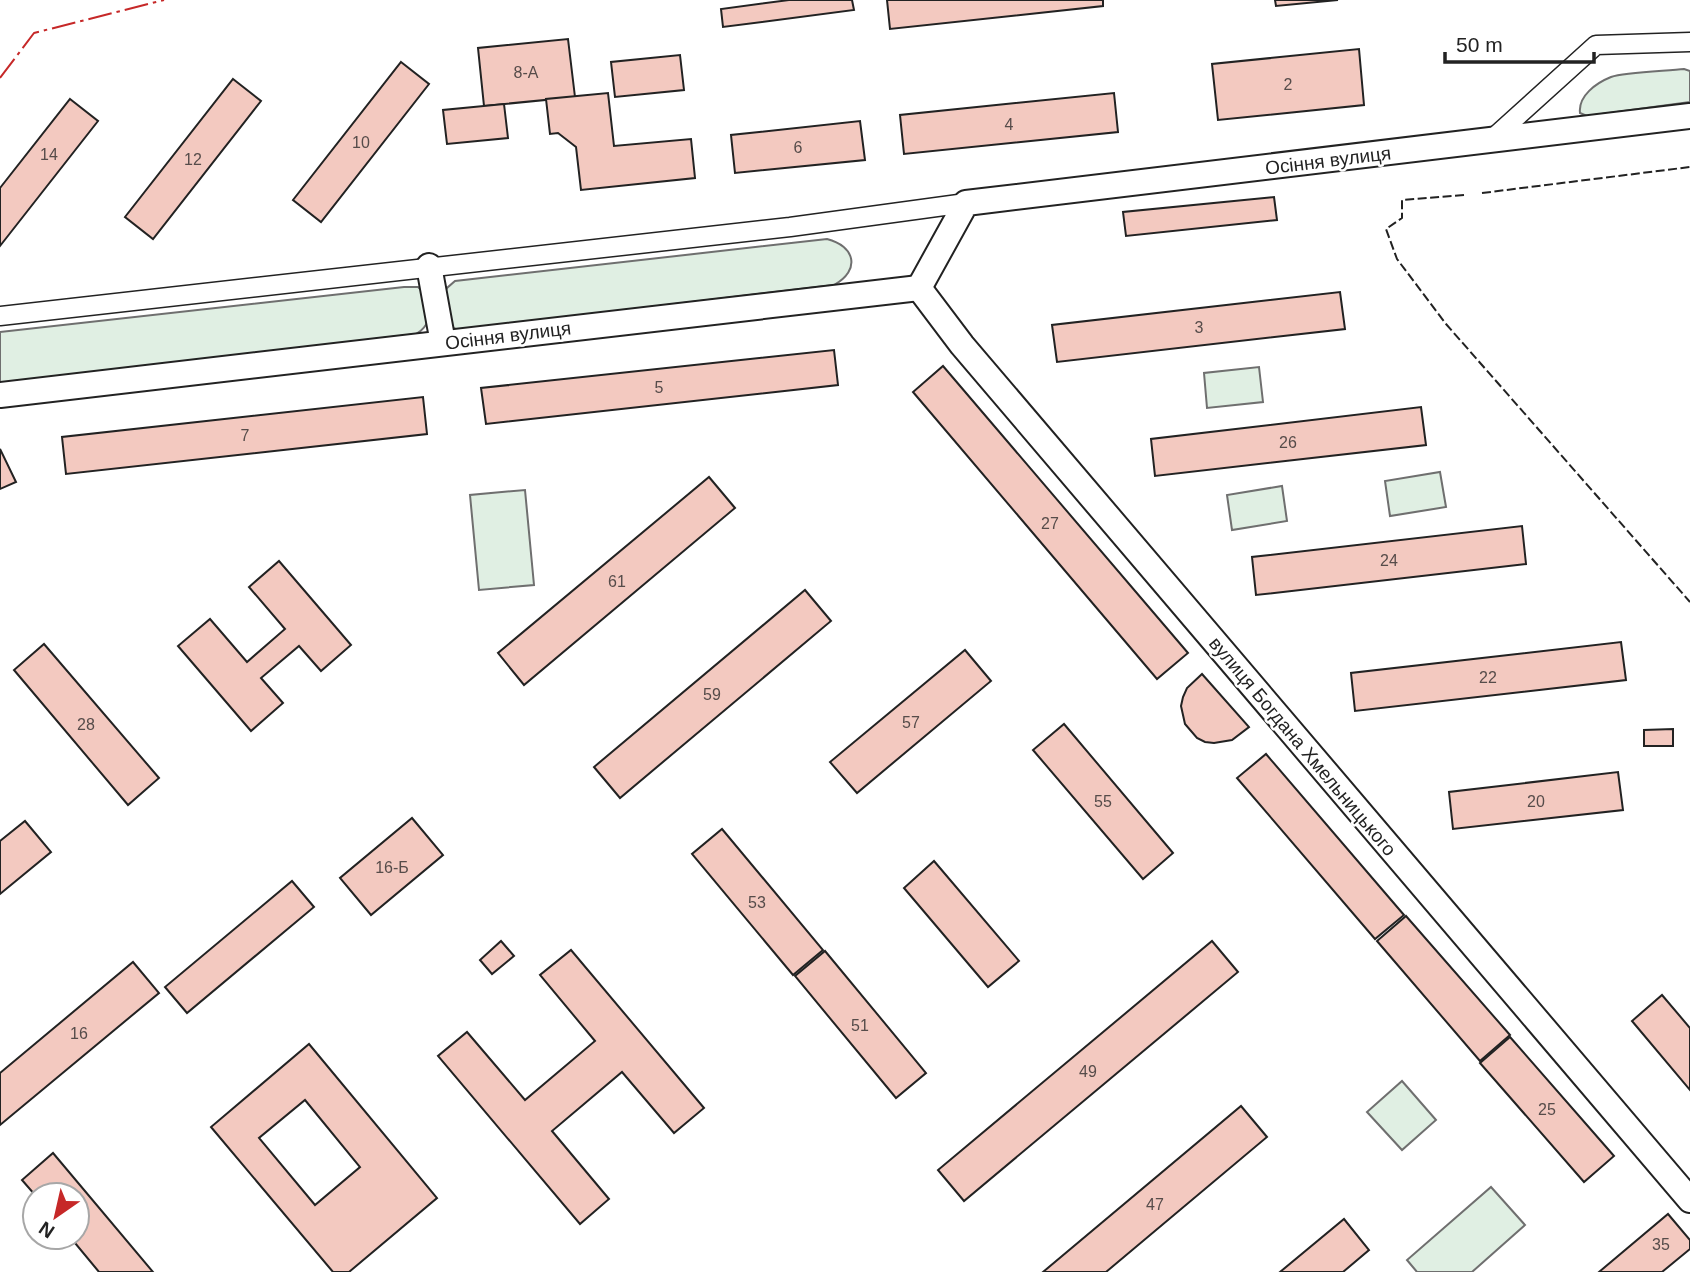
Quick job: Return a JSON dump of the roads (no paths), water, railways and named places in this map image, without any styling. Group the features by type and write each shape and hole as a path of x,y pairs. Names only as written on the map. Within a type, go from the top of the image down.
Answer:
{"street":[{"path":"1491,140 1596,45 1690,42"},
{"name":"Осіння вулиця","path":"0,316 790,227 1690,116"},
{"path":"919,288 966,204"},
{"path":"429,266 443,343"},
{"name":"Осіння вулиця","path":"0,396 919,288"},
{"name":"вулиця Богдана Хмельницького","path":"919,288 962,345 1690,1200"}]}
